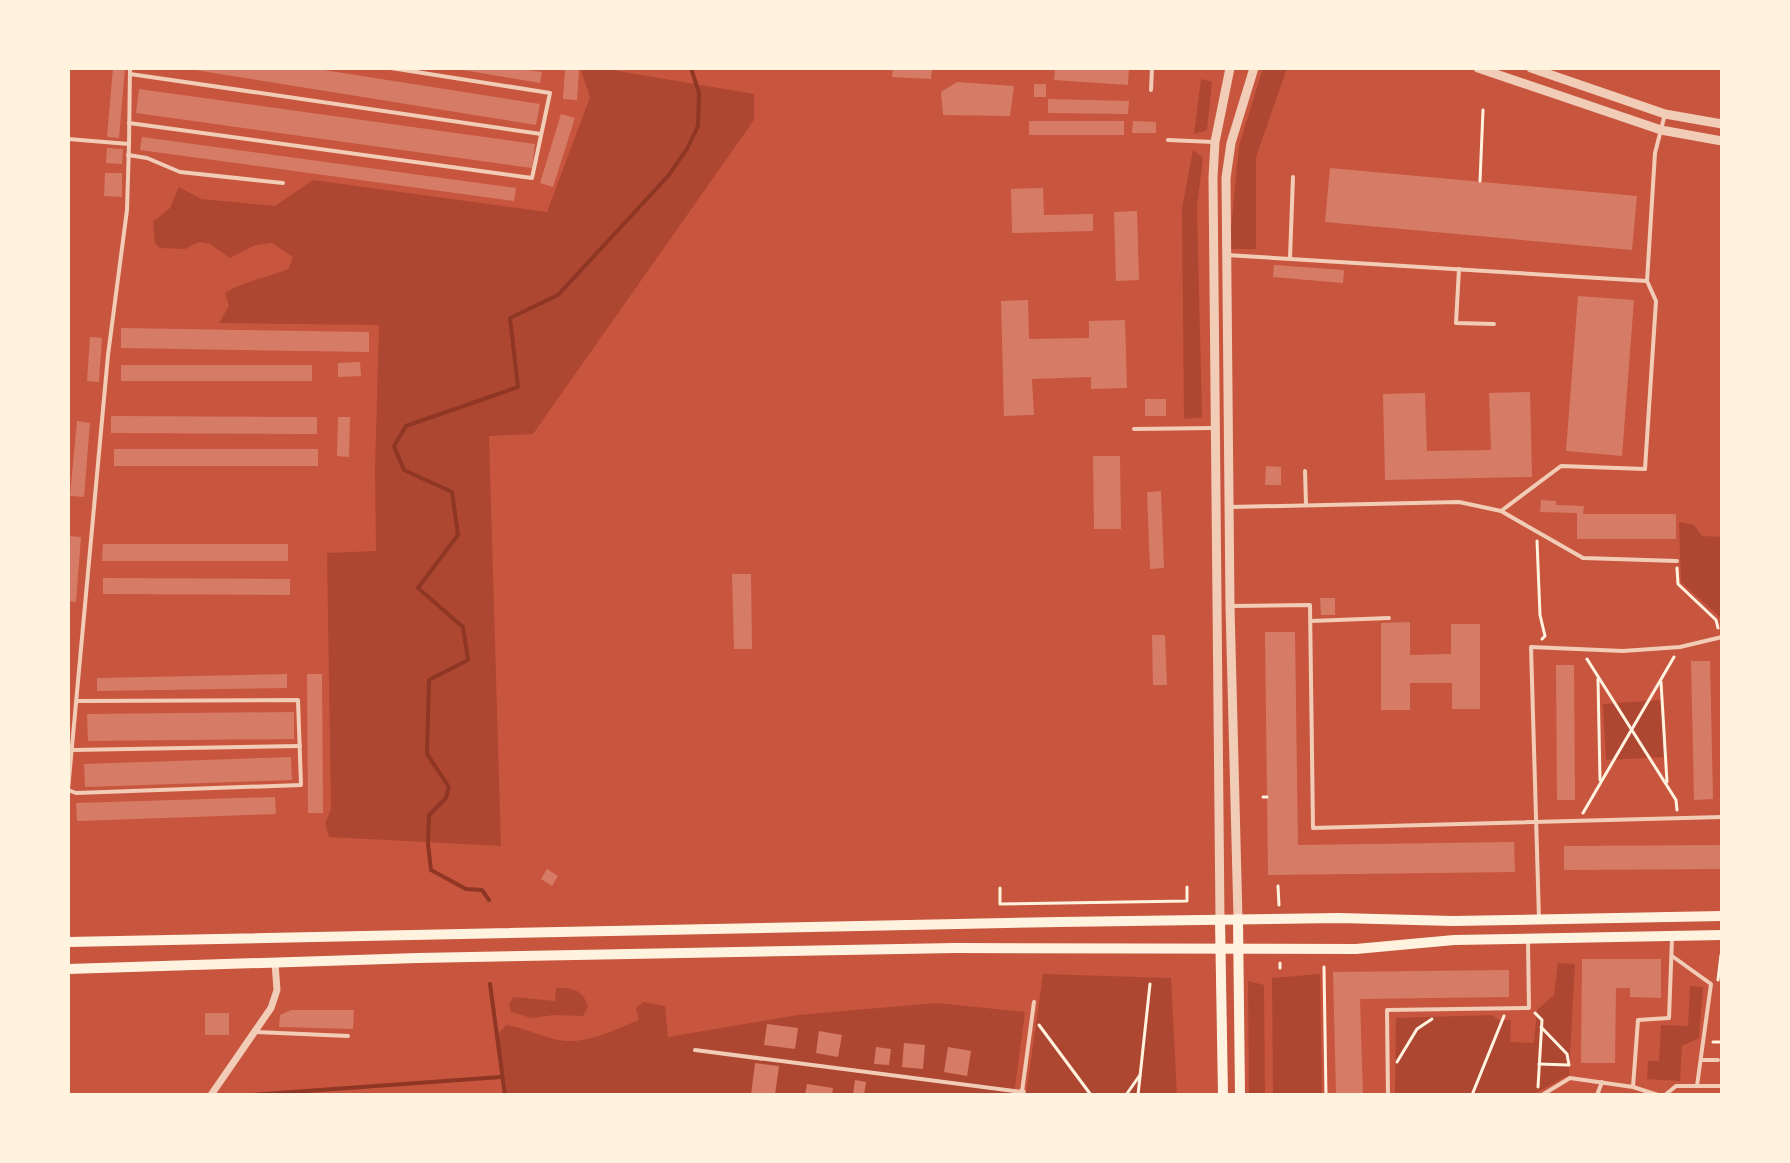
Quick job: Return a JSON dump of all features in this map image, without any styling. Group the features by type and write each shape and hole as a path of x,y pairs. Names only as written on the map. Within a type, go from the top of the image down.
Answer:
{"main road":[{"path":"68,942 1238,919 1722,916"},
{"path":"1238,919 1240,1095"},
{"path":"1220,920 1223,1095"},
{"path":"68,969 418,958 955,948 1356,949 1454,940 1722,935"}],"street":[{"path":"1220,920 1213,177 1215,142 1230,68"},
{"path":"1238,919 1228,507 1226,178 1231,143 1254,68"},
{"path":"1478,68 1661,130 1722,141"},
{"path":"1531,68 1665,114 1722,124"},
{"path":"1213,428 1228,428"},
{"path":"1214,507 1228,507"},
{"path":"1216,607 1230,606"},
{"path":"211,1095 271,1008 277,990 275,963"}],"lane":[{"path":"129,123 532,178 550,93 391,68"},
{"path":"1151,90 1152,68"},
{"path":"77,701 298,700 301,785 76,793 68,790 108,355 127,210 130,71 541,134"},
{"path":"1501,511 1561,466 1645,469 1656,301 1647,281 1655,153 1665,114"},
{"path":"68,139 129,144"},
{"path":"1168,140 1215,142"},
{"path":"128,155 147,158 180,172 283,183"},
{"path":"1290,258 1293,177"},
{"path":"1226,255 1647,281"},
{"path":"1459,269 1456,323 1494,324"},
{"path":"1134,429 1213,428"},
{"path":"1305,471 1306,504"},
{"path":"1228,507 1459,502 1501,511 1583,558 1677,561"},
{"path":"1230,606 1310,605 1313,828 1722,817"},
{"path":"1311,621 1389,618"},
{"path":"1539,919 1531,647 1623,651 1680,647 1721,637"},
{"path":"72,750 300,746"},
{"path":"1633,1087 1638,1020 1669,1018 1672,936"},
{"path":"1388,1095 1387,1010 1529,1008 1527,938"},
{"path":"1672,956 1711,984 1697,1086"},
{"path":"695,1050 1021,1094 1034,1002"},
{"path":"256,1032 348,1036"},
{"path":"1701,1060 1718,1060"},
{"path":"1540,1095 1570,1078 1633,1087 1658,1095"},
{"path":"1597,1095 1602,1082"},
{"path":"1665,1095 1676,1086 1722,1086"}],"path":[{"path":"1480,181 1483,110"},
{"path":"1531,647 1545,636 1540,615 1536,529"},
{"path":"1677,561 1678,584 1716,620 1721,637"},
{"path":"1579,820 1680,647"},
{"path":"1581,649 1676,800 1677,818"},
{"path":"1598,676 1600,784"},
{"path":"1661,679 1667,786"},
{"path":"1278,886 1279,905"},
{"path":"1000,888 1000,904 1187,901 1187,887"},
{"path":"1324,967 1326,1095"},
{"path":"1138,1095 1150,984"},
{"path":"1472,1095 1507,1008"},
{"path":"1529,1008 1542,1020 1540,1095"},
{"path":"1388,1083 1402,1051 1417,1029 1445,1009"},
{"path":"1032,1015 1091,1095"},
{"path":"1539,1064 1569,1065 1567,1054 1541,1027"},
{"path":"1710,1041 1722,1042"},
{"path":"1126,1095 1141,1074"}],"shaded area":[{"path":"580,68 612,70 754,94 754,120 533,434 489,436 501,846 329,837 325,824 331,809 327,553 376,551 379,325 219,323 229,306 225,293 239,285 288,269 293,257 272,243 255,245 230,258 210,244 199,242 185,249 160,248 155,243 153,222 170,208 179,187 201,199 275,206 313,180 547,212 590,97"},
{"path":"1263,68 1287,68 1256,157 1256,249 1229,249 1239,146"},
{"path":"1201,79 1212,82 1207,130 1194,134"},
{"path":"1193,150 1203,158 1197,207 1202,417 1184,419 1182,208"},
{"path":"1679,522 1694,525 1702,536 1722,537 1722,619 1681,582"},
{"path":"1661,700 1664,757 1606,760 1603,704"},
{"path":"1558,963 1575,964 1569,1075 1532,1095 1395,1095 1396,1018 1492,1015 1499,1020 1511,1020 1510,1042 1534,1043 1537,1010 1554,995"},
{"path":"1043,974 1171,978 1177,1095 1026,1095"},
{"path":"1320,974 1322,1095 1273,1095 1272,978"},
{"path":"1248,981 1264,985 1265,1095 1249,1095"},
{"path":"1690,986 1703,987 1699,1038 1682,1046 1680,1081 1647,1079 1648,1061 1659,1061 1661,1025 1688,1026"},
{"path":"556,988 572,989 583,996 588,1007 583,1016 531,1018 511,1012 509,1005 513,997 555,1001"},
{"path":"643,1002 665,1006 668,1037 798,1015 936,1003 1025,1012 1014,1095 507,1095 498,1034 506,1025 554,1039 576,1041 609,1033 639,1020 636,1008"}],"building":[{"path":"113,68 125,68 119,138 107,137"},
{"path":"183,68 311,68 540,104 536,125"},
{"path":"452,68 514,68 542,72 540,83"},
{"path":"893,68 932,68 931,79 892,77"},
{"path":"1055,68 1129,68 1128,85 1054,80"},
{"path":"565,69 579,70 577,100 563,99"},
{"path":"957,82 1014,86 1010,116 943,115 941,92"},
{"path":"1034,84 1046,84 1046,97 1034,97"},
{"path":"139,89 535,144 532,168 136,113"},
{"path":"1048,99 1129,101 1128,114 1048,113"},
{"path":"561,114 575,118 553,187 540,183"},
{"path":"1029,121 1124,121 1124,135 1029,135"},
{"path":"1133,121 1156,122 1156,133 1132,133"},
{"path":"142,137 516,188 514,201 140,150"},
{"path":"107,148 123,149 122,164 106,163"},
{"path":"1330,168 1637,196 1632,250 1325,222"},
{"path":"105,173 122,173 122,197 104,196"},
{"path":"1043,188 1044,215 1093,214 1093,231 1012,233 1011,189"},
{"path":"1137,211 1139,280 1116,281 1114,212"},
{"path":"1274,265 1344,270 1343,283 1273,277"},
{"path":"1578,296 1634,300 1622,456 1566,451"},
{"path":"1028,300 1029,339 1089,338 1089,321 1125,320 1127,388 1091,389 1091,377 1032,379 1034,415 1004,416 1001,301"},
{"path":"121,328 369,332 369,352 121,348"},
{"path":"90,337 102,338 99,382 87,381"},
{"path":"360,362 361,376 338,377 338,363"},
{"path":"121,365 312,365 312,381 121,381"},
{"path":"1530,392 1532,477 1385,480 1383,394 1425,393 1427,451 1491,450 1489,393"},
{"path":"1145,399 1166,399 1166,416 1145,416"},
{"path":"111,416 317,417 317,434 111,433"},
{"path":"338,417 350,417 349,457 337,456"},
{"path":"77,421 90,423 84,497 70,496"},
{"path":"114,449 318,449 318,466 114,466"},
{"path":"1093,456 1120,456 1121,529 1094,529"},
{"path":"1266,466 1281,467 1281,485 1265,485"},
{"path":"1161,491 1164,568 1150,569 1147,492"},
{"path":"1541,500 1556,501 1556,505 1584,506 1583,514 1676,514 1676,539 1577,539 1577,513 1540,512"},
{"path":"68,536 81,537 76,602 68,601"},
{"path":"103,544 288,544 288,561 102,561"},
{"path":"732,574 751,574 752,649 734,649"},
{"path":"103,578 290,579 290,595 103,594"},
{"path":"1320,598 1335,598 1335,615 1321,615"},
{"path":"1410,622 1410,655 1451,654 1451,624 1480,624 1480,709 1452,709 1452,683 1410,683 1410,710 1381,710 1381,623"},
{"path":"1265,632 1295,632 1298,845 1514,842 1515,872 1268,875"},
{"path":"1152,635 1165,635 1167,685 1153,685"},
{"path":"1691,661 1710,661 1713,799 1694,800"},
{"path":"1556,665 1574,665 1575,800 1557,800"},
{"path":"287,674 287,688 97,691 97,678"},
{"path":"307,674 322,674 323,813 308,813"},
{"path":"294,712 294,739 88,741 87,714"},
{"path":"291,757 292,780 85,787 84,764"},
{"path":"275,797 276,814 77,821 76,803"},
{"path":"1722,845 1722,869 1564,870 1564,846"},
{"path":"547,869 558,876 552,886 541,879"},
{"path":"1582,959 1661,959 1661,998 1630,997 1630,988 1616,988 1615,1063 1581,1063"},
{"path":"1509,970 1509,997 1360,999 1363,1095 1336,1095 1333,972"},
{"path":"291,1010 354,1010 353,1029 279,1027 280,1015"},
{"path":"205,1013 229,1013 229,1035 205,1035"},
{"path":"767,1024 798,1028 795,1049 764,1045"},
{"path":"819,1031 842,1035 838,1057 816,1053"},
{"path":"904,1043 925,1045 923,1069 902,1067"},
{"path":"876,1047 891,1049 889,1065 874,1064"},
{"path":"948,1047 971,1051 967,1076 944,1072"},
{"path":"755,1063 779,1066 775,1095 751,1095"},
{"path":"855,1080 866,1082 864,1095 853,1095"},
{"path":"807,1084 833,1088 832,1095 805,1095"}],"waterway":[{"path":"489,900 482,890 466,889 431,870 429,815 446,798 449,787 427,754 429,680 468,660 463,627 418,588 458,535 452,492 404,470 394,446 406,426 518,387 510,318 558,295 668,176 687,149 698,126 699,93 691,68"},
{"path":"490,984 505,1095"},
{"path":"252,1095 501,1077"}]}
